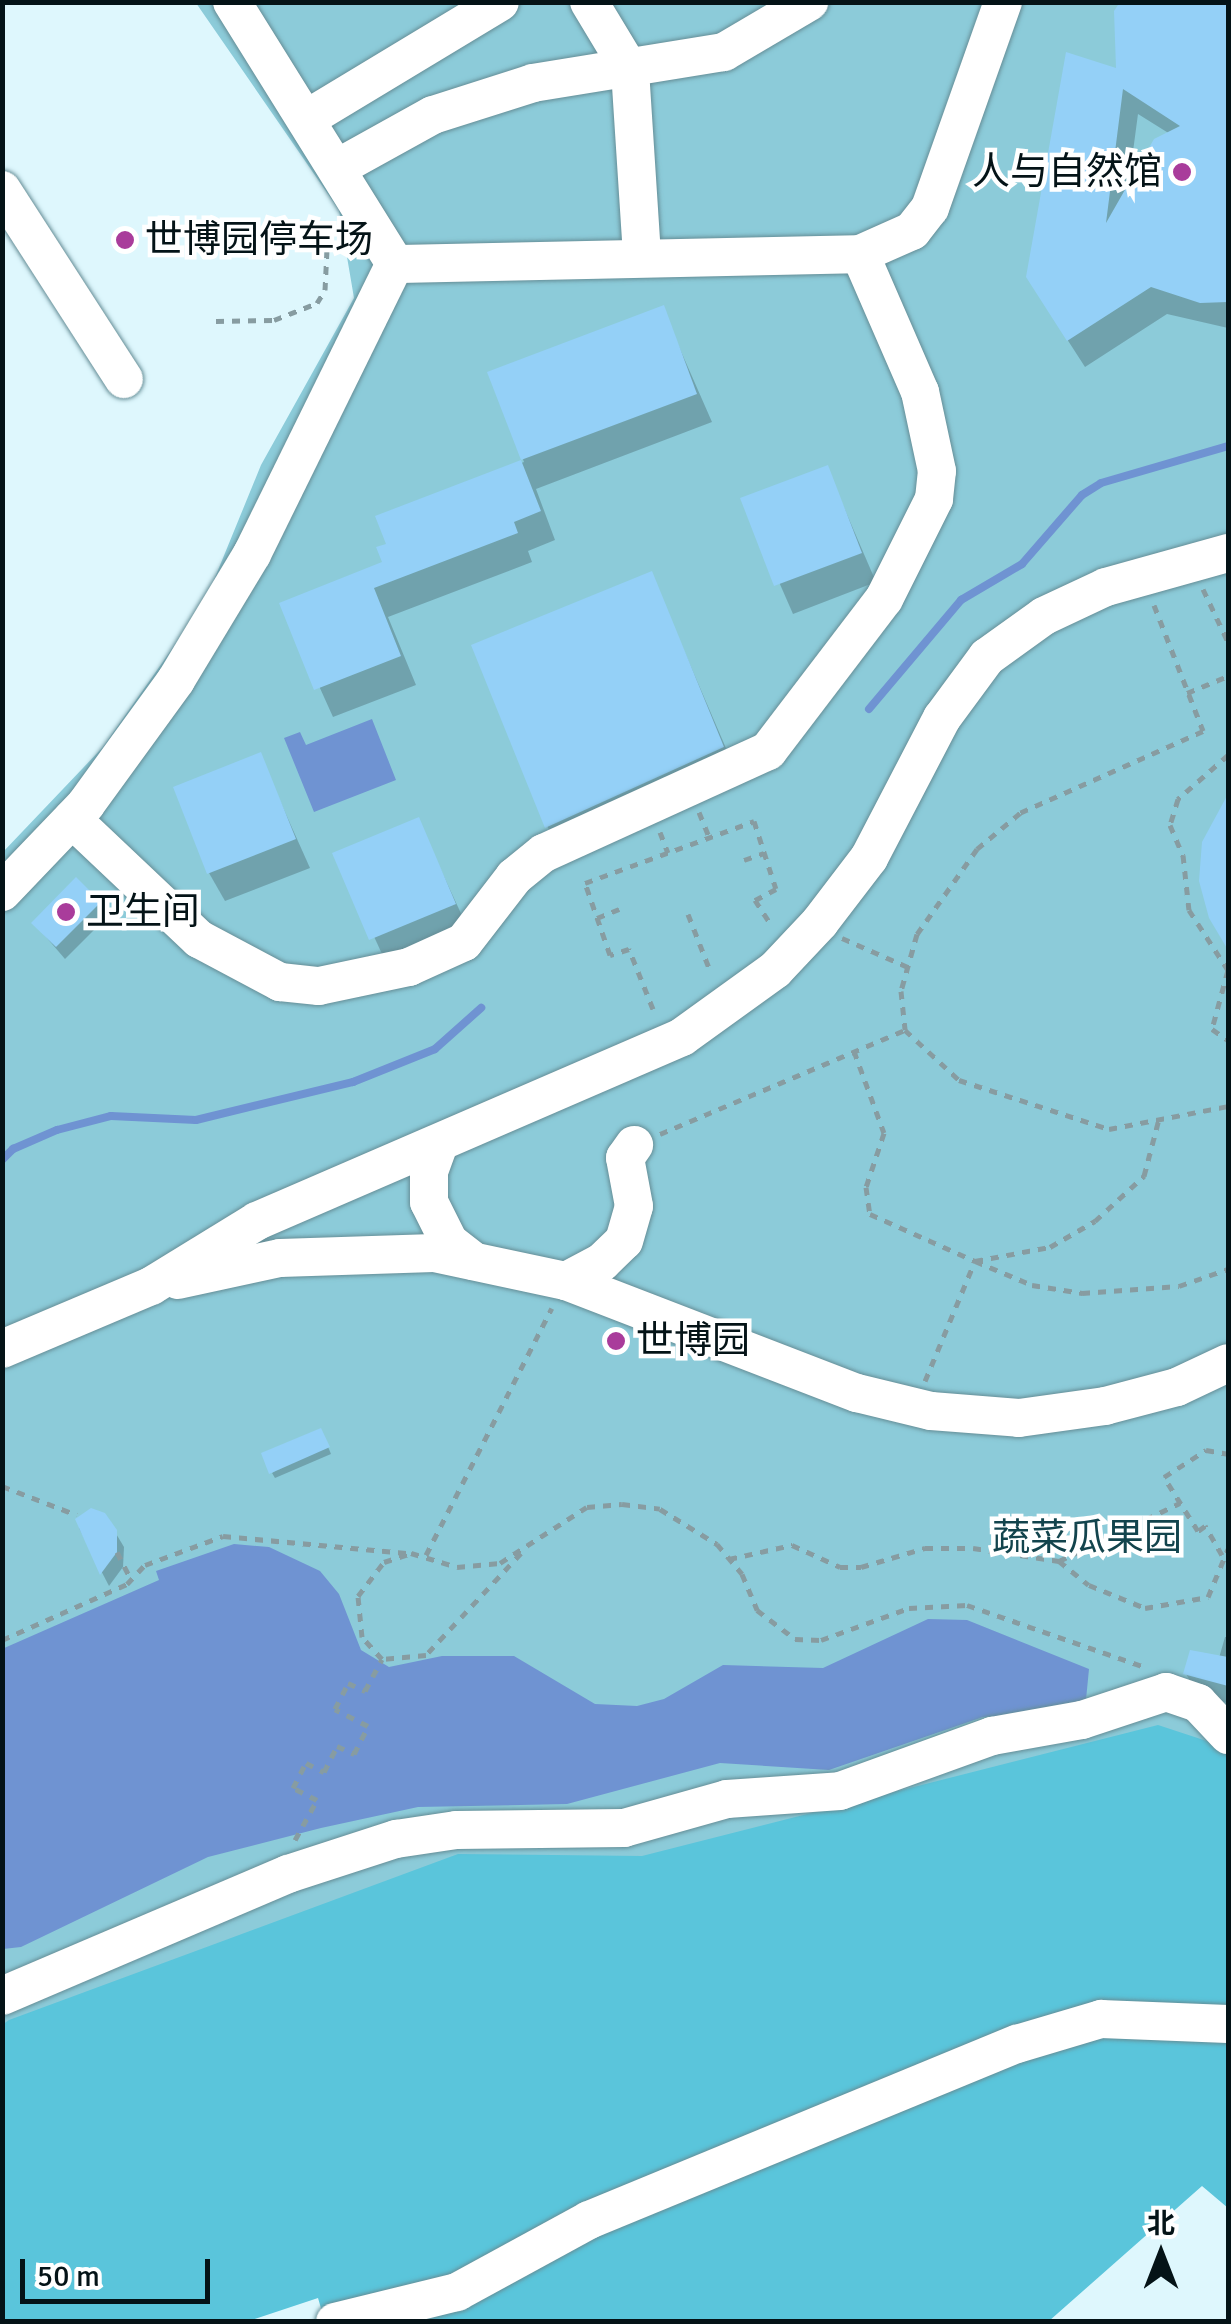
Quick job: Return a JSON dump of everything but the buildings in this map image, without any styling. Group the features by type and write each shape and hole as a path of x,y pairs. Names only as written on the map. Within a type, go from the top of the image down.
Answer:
{"street":[{"path":"232,2 339,167 386,249"},
{"path":"308,118 500,2"},
{"path":"589,2 630,70 642,256"},
{"path":"339,167 433,115 533,83 724,52 809,2"},
{"path":"386,249 642,256 860,254 912,231 930,208 1003,2"},
{"path":"2,190 124,379"},
{"path":"2,892 72,819 176,680 252,554 386,249"},
{"path":"72,819 200,939 280,982 319,986 394,972 464,942 514,876 544,853 768,751 884,599 934,499 938,471 920,392 860,254"},
{"path":"2,1349 151,1286 258,1221 682,1038 775,970 869,858 942,718 988,658 1044,616 1142,577 1228,553"},
{"path":"439,1144 429,1172 429,1202 449,1242 473,1261"},
{"path":"566,1281 602,1262 624,1240 634,1206 625,1158 634,1145"},
{"path":"151,1286 280,1258 434,1253 566,1281 857,1392 913,1406 1019,1418 1088,1408 1178,1387 1228,1363"},
{"path":"2,1996 288,1874 396,1839 456,1830 624,1828 727,1799 840,1791 992,1736 1082,1720 1166,1692 1198,1703 1228,1735"},
{"path":"335,2322 458,2292 589,2220 1016,2044 1101,2019 1228,2024"}],"path":[{"path":"216,321 296,314 325,290 328,249 386,249"},
{"path":"1192,563 1228,642"},
{"path":"1142,577 1203,731 1020,813 978,849 918,934 901,992 906,1030 958,1080 1109,1129 1228,1106"},
{"path":"1188,693 1228,676"},
{"path":"1228,755 1178,799 1170,825 1183,856 1189,910 1228,970 1212,1030 1228,1040"},
{"path":"653,1009 628,949 610,955 585,883 754,821 776,889 756,900 770,922"},
{"path":"744,860 764,852"},
{"path":"597,918 618,909"},
{"path":"688,914 711,973"},
{"path":"634,1145 906,1030"},
{"path":"854,1052 884,1133 866,1187 870,1214 1032,1285 1082,1292 1179,1286 1228,1269"},
{"path":"975,1261 1050,1247 1095,1221 1144,1176 1159,1120"},
{"path":"913,1406 975,1261"},
{"path":"426,1555 566,1281"},
{"path":"1222,1555 1180,1503 1164,1476 1206,1450 1228,1454"},
{"path":"2,1486 77,1516"},
{"path":"729,1560 792,1546 840,1567 925,1548 1059,1561 1180,1503"},
{"path":"382,1658 426,1655 521,1553 572,1514 622,1504 660,1509 694,1526 729,1560 758,1610 795,1639 821,1640 909,1608 967,1606 1144,1666 1166,1692"},
{"path":"2,1640 131,1580 145,1565 223,1536 426,1555 477,1568 521,1553"},
{"path":"1059,1561 1088,1585 1145,1608 1208,1596 1222,1555 1228,1549"},
{"path":"117,1552 131,1580"},
{"path":"382,1658 362,1637 358,1596 372,1571 411,1554"},
{"path":"286,1856 318,1800 293,1788 306,1763 324,1772 337,1746 354,1754 368,1726 335,1709 348,1683 365,1691 382,1658"}],"green space":[{"name":"世博园","path":"196,3 1228,3 1228,1847 3,2176 3,852 103,747 205,602 261,465 354,298 339,210"}],"shaded area":[{"path":"372,719 396,780 314,812 284,738 300,732 306,745"},
{"path":"234,1544 269,1547 320,1571 339,1594 361,1650 389,1667 442,1656 514,1656 595,1704 637,1706 664,1699 723,1665 823,1668 928,1619 967,1620 1089,1669 1085,1710 983,1717 829,1770 720,1763 567,1804 418,1807 321,1828 208,1857 21,1947 3,1949 2,1649 159,1580 156,1571"},
{"path":"1158,1725 1228,1748 1228,2208 1202,2186 1049,2321 325,2322 318,2298 249,2321 3,2321 2,2025 9,2020 458,1854 642,1856"}],"waterway":[{"path":"869,709 961,600 1022,564 1082,495 1101,483 1228,446"},
{"path":"2,1160 13,1149 57,1130 111,1116 196,1120 353,1082 435,1049 481,1008"}],"place":[{"name":"人与自然馆","path":"1182,172"},
{"name":"世博园停车场","path":"125,240"},
{"name":"卫生间","path":"66,912"},
{"name":"世博园","path":"616,1341"}],"park label":[{"name":"蔬菜瓜果园","path":"1087,1538"}]}
